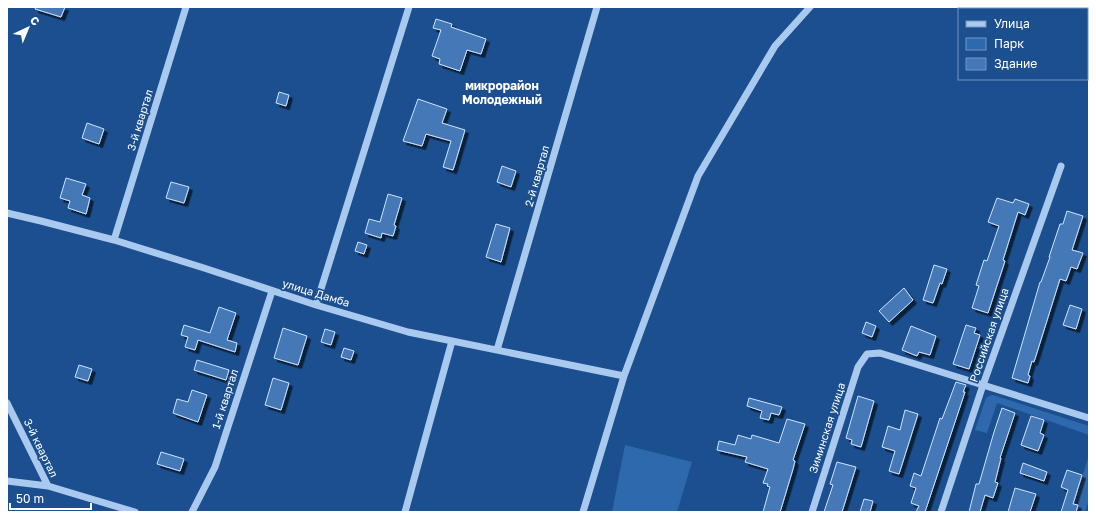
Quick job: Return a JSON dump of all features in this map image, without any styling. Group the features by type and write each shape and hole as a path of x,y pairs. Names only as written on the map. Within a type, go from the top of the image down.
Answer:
{"street":[{"name":"3-й квартал","path":"114,240 186,7"},
{"path":"316,305 408,7"},
{"name":"2-й квартал","path":"497,350 597,7"},
{"path":"583,512 624,376 698,176 775,46 810,7"},
{"name":"Российская улица","path":"942,512 983,386 1060,166"},
{"name":"улица Дамба","path":"7,213 114,240 316,305 408,332 624,376"},
{"name":"1-й квартал","path":"192,512 215,467 272,291"},
{"path":"405,512 452,341"},
{"name":"Зиминская улица","path":"812,512 858,367 867,354 880,353 983,386"},
{"path":"983,386 1089,418"},
{"name":"3-й квартал","path":"7,403 48,486 135,512"},
{"path":"7,481 48,486"}],"green space":[{"path":"993,395 1089,426 1089,435 997,403 987,433 975,430 986,398"},
{"path":"625,445 692,462 677,512 612,512"},
{"path":"1089,455 1089,500 1085,512 1071,512"}],"building":[{"path":"36,7 65,7 61,17 35,9"},
{"path":"436,19 452,24 451,27 486,39 481,54 467,50 460,71 439,64 440,59 432,56 441,30 433,28"},
{"path":"279,92 289,95 286,106 276,103"},
{"path":"418,99 447,109 442,123 465,130 453,170 443,167 451,141 426,134 422,146 403,141"},
{"path":"87,123 104,129 99,144 82,138"},
{"path":"502,166 516,171 511,187 497,182"},
{"path":"66,178 86,184 82,195 90,198 86,214 68,208 70,201 60,198"},
{"path":"171,182 189,187 184,203 166,198"},
{"path":"388,194 402,198 394,225 396,226 393,236 382,233 381,238 365,233 369,219 380,222"},
{"path":"997,198 1013,203 1015,199 1029,204 1025,215 1018,212 1003,260 1005,261 988,313 972,308 979,286 976,285 984,260 987,261 999,226 988,222"},
{"path":"1067,211 1083,216 1072,250 1083,253 1077,269 1071,267 1066,281 1060,279 1034,362 1032,361 1028,375 1030,376 1028,383 1012,378 1040,282 1050,257 1060,224 1063,224"},
{"path":"496,224 510,228 501,262 486,257"},
{"path":"358,242 367,245 364,254 355,251"},
{"path":"934,265 947,269 933,303 923,300"},
{"path":"904,288 913,300 889,322 879,311"},
{"path":"1070,305 1082,309 1076,329 1063,325"},
{"path":"219,307 236,313 227,340 237,343 235,352 198,340 195,350 185,347 188,337 181,335 184,325 210,333"},
{"path":"866,322 876,326 872,337 862,333"},
{"path":"966,325 976,328 974,333 980,335 969,369 953,364"},
{"path":"911,326 936,336 930,355 919,352 917,356 902,350"},
{"path":"283,328 307,336 298,365 274,358"},
{"path":"325,329 335,332 331,345 321,342"},
{"path":"344,348 354,351 351,360 341,357"},
{"path":"197,360 229,370 226,380 194,370"},
{"path":"79,365 92,369 88,381 75,377"},
{"path":"273,378 289,383 281,410 265,405"},
{"path":"956,382 966,385 963,392 965,392 925,512 916,512 919,506 911,503 916,488 910,486 914,473 921,476 940,418 942,419"},
{"path":"192,390 207,395 198,422 173,413 177,399 188,402"},
{"path":"858,396 874,401 861,447 851,444 852,440 846,438"},
{"path":"749,398 782,407 779,415 771,413 769,420 760,418 762,411 747,406"},
{"path":"1002,408 1015,413 1000,458 995,482 998,483 993,498 985,495 980,512 969,512 976,484 979,484"},
{"path":"905,410 918,414 899,474 889,471 895,451 882,447 888,426 900,430"},
{"path":"1031,416 1044,420 1040,433 1044,435 1038,451 1021,445"},
{"path":"787,419 805,424 793,460 795,461 793,469 780,512 763,512 770,487 767,486 768,484 763,483 768,469 745,462 747,457 717,450 719,441 735,445 738,435 751,439 752,435 779,443"},
{"path":"161,452 184,459 180,471 157,464"},
{"path":"837,462 856,467 842,512 824,512 833,485 830,484"},
{"path":"1023,463 1047,472 1044,481 1020,473"},
{"path":"1067,470 1082,475 1073,504 1078,505 1076,512 1061,512 1068,490 1061,487"},
{"path":"1015,488 1036,494 1030,512 1008,512"},
{"path":"864,499 873,501 870,512 860,512"}],"district":[{"name":"микрорайон Молодежный","path":"502,93"}]}
